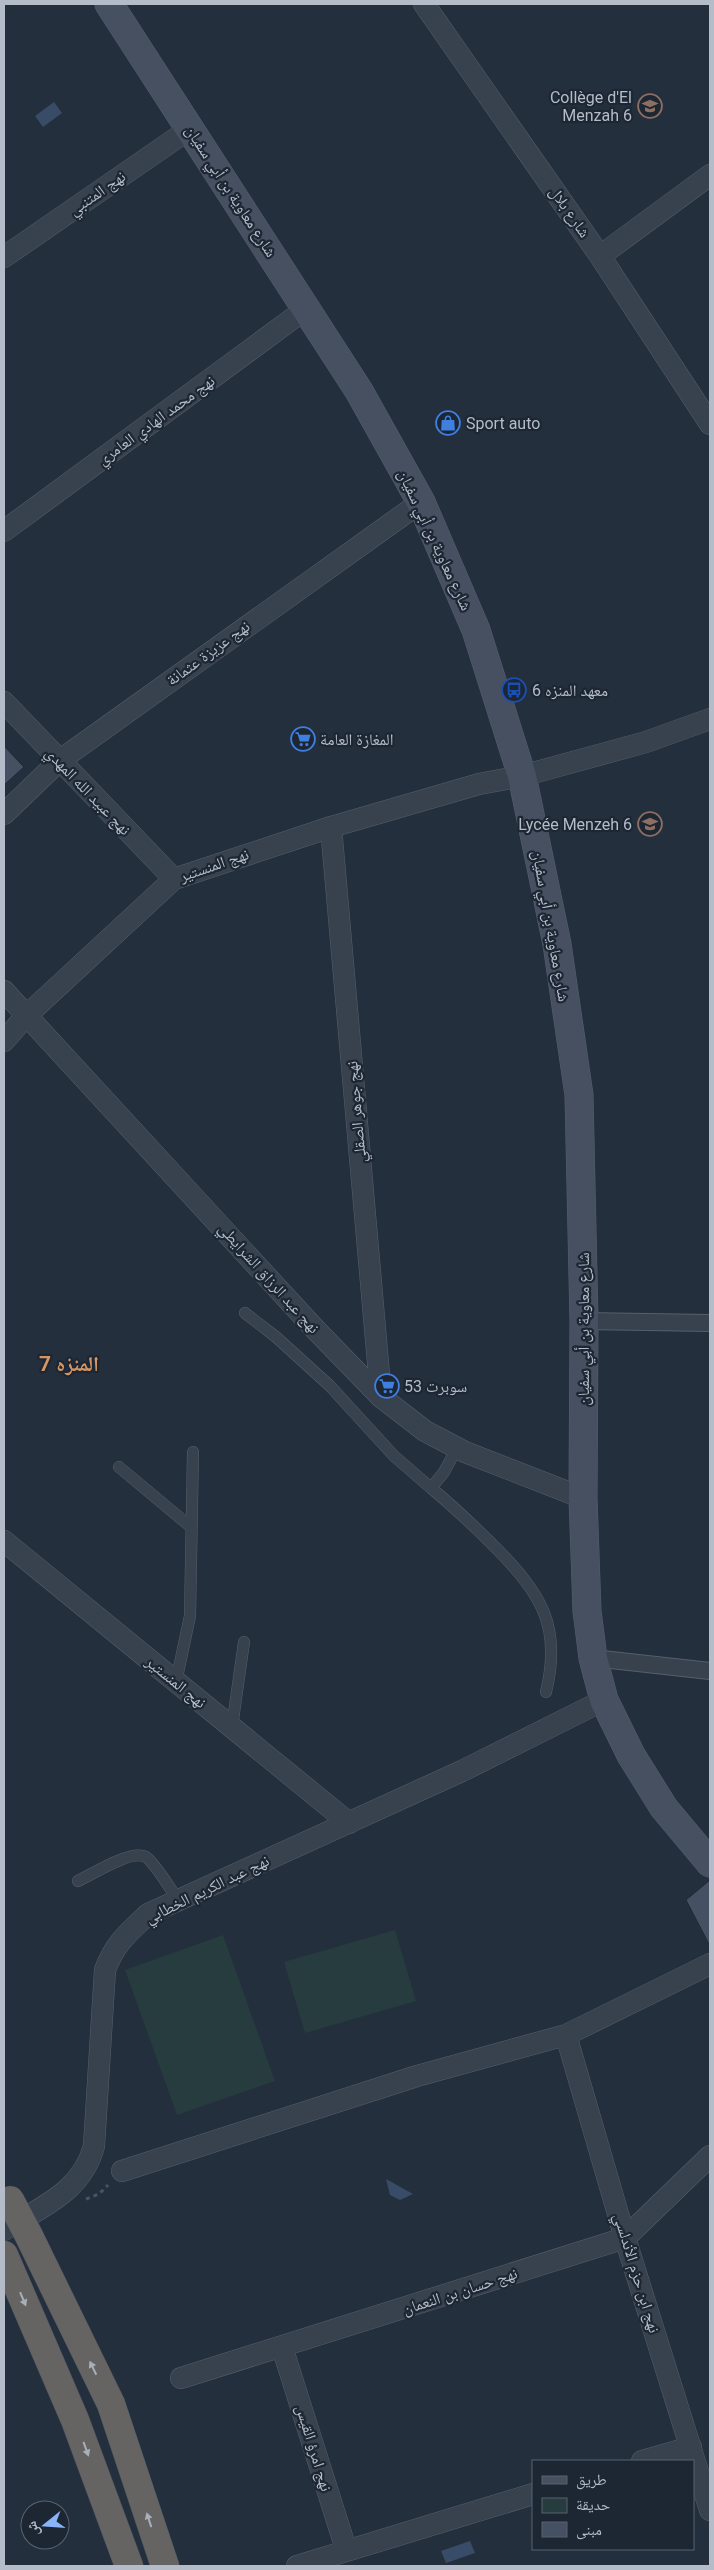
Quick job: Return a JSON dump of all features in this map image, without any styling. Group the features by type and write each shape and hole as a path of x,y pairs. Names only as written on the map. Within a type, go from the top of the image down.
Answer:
{"highway":[{"path":"7,2194 16,2233 111,2404 165,2566"},
{"path":"4,2255 75,2420 129,2566"}],"main road":[{"name":"شارع معاوية بن أبي سفيان","path":"109,4 359,391 421,502 476,630 522,776 557,944 579,1095 584,1321 583,1498 587,1612 593,1658 604,1700 631,1755 664,1808 710,1863"}],"street":[{"name":"شارع بلال","path":"424,4 600,256 710,424"},
{"name":"نهج المتنبي","path":"4,257 190,128"},
{"path":"600,256 710,175"},
{"name":"نهج محمد الهادي العامري","path":"4,531 307,308"},
{"name":"نهج عزيزة عثمانة","path":"4,814 59,761 421,502"},
{"name":"نهج عبيد الله المهدي","path":"4,702 174,879"},
{"name":"نهج المنستير","path":"4,1041 26,1016 174,879 331,827 479,784 522,776 646,742 710,719"},
{"name":"نهج جوهر الصقلي","path":"331,827 381,1397"},
{"name":"نهج عبد الرزاق الشرايطي","path":"4,991 315,1329 381,1397 425,1431 457,1448 583,1498"},
{"path":"584,1321 710,1323"},
{"name":"نهج المنستير","path":"4,1541 349,1823"},
{"path":"593,1658 710,1671"},
{"name":"نهج عبد الكريم الخطابي","path":"16,2233 67,2191 80,2178 90,2163 94,2146 106,1970 112,1952 122,1938 148,1914 462,1771 604,1700"},
{"path":"122,2170 417,2076 566,2035 710,1964"},
{"name":"نهج ابن حزم الأندلسي","path":"566,2035 625,2238 710,2510"},
{"name":"نهج حسان بن النعمان","path":"181,2378 625,2238 710,2156"},
{"name":"نهج امرؤ القيس","path":"282,2347 346,2550"},
{"path":"645,2460 690,2447"},
{"path":"297,2566 532,2494"}],"lane":[{"path":"245,1313 276,1337 324,1380 394,1456 459,1510 532,1587 544,1616 553,1653 552,1668 546,1692"},
{"path":"431,1488 444,1472 457,1448"},
{"path":"176,1682 190,1616 192,1452"},
{"path":"119,1467 191,1526"},
{"path":"232,1727 244,1642"},
{"path":"78,1881 127,1857 138,1855 147,1858 178,1900"}],"green space":[{"path":"395,1930 416,2001 305,2033 284,1962"},
{"path":"223,1935 275,2081 177,2115 125,1970"}],"water":[{"path":"54,102 62,113 43,127 35,116"},
{"path":"386,2179 413,2194 400,2200 390,2195"},
{"path":"470,2541 475,2553 446,2563 441,2551"}],"building":[{"path":"4,746 24,767 4,785"},
{"path":"710,1880 710,1946 686,1900"}],"place":[{"name":"Collège d'El Menzah 6","path":"650,106"},
{"name":"Sport auto","path":"448,423"},
{"name":"معهد المنزه 6","path":"514,690"},
{"name":"المغازة العامة","path":"303,739"},
{"name":"Lycée Menzeh 6","path":"650,824"},
{"name":"سوبرت 53","path":"387,1386"}],"district":[{"name":"المنزه 7","path":"69,1364"}]}
